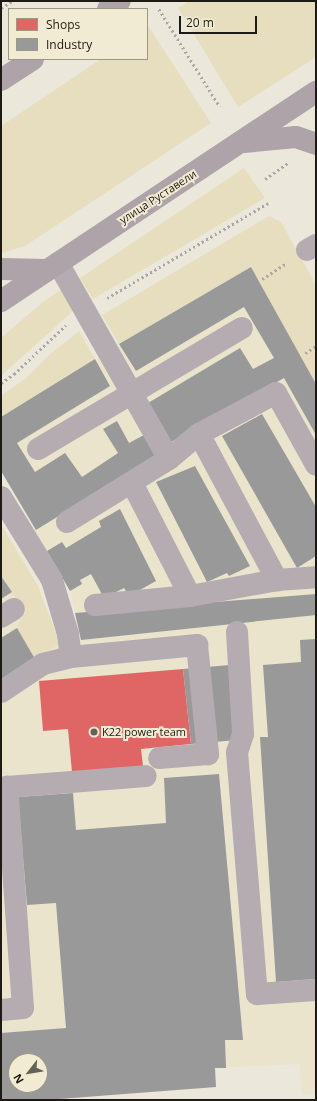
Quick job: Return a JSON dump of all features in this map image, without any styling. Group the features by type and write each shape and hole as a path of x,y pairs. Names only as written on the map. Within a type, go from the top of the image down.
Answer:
{"main road":[{"path":"110,8 120,1"},
{"path":"1,80 31,60"},
{"name":"улица Руставели","path":"1,302 316,92"},
{"path":"242,142 296,137 316,144"},
{"path":"1,269 53,266"}],"lane":[{"path":"53,266 85,310 169,459"},
{"path":"38,449 242,328"},
{"path":"67,522 132,484 169,459 199,434 276,393 316,465"},
{"path":"199,434 277,580"},
{"path":"132,484 190,596"},
{"path":"1,497 52,580 68,634 71,657"},
{"path":"95,605 190,596 277,580 316,577"},
{"path":"237,632 243,734 237,752 257,994 316,990"},
{"path":"1,692 43,664 71,657 197,645 208,754 159,758"},
{"path":"1,1010 23,1008 7,787 146,776"}],"path":[{"path":"1,8 12,1"},
{"path":"159,9 220,107"},
{"path":"1,383 14,374 59,330 85,310 268,203"},
{"path":"262,278 312,248"},
{"path":"305,353 316,346"}],"shaded area":[{"path":"189,1 316,1 316,57 238,107 178,8"},
{"path":"148,28 211,123 25,246 1,253 1,126 100,60 148,60"},
{"path":"244,168 265,198 93,299 80,278"},
{"path":"269,216 281,222 316,285 316,384 251,267 119,344 102,315"},
{"path":"251,267 316,384 316,1094 302,1095 300,1064 215,1068 216,1087 46,1100 1,1100 1,576 25,612 60,644 81,639 70,591 1,471 1,417"},
{"path":"61,290 74,310 1,376 1,338 44,301"},
{"path":"79,331 95,359 1,417 1,396 26,378 49,355"},
{"path":"1,524 38,586 60,644 35,659 17,628 25,612 1,576"}],"building: Shops":[{"path":"183,669 191,744 141,749 143,766 72,772 68,729 43,731 39,681"}],"building: Industry":[{"path":"251,267 316,384 316,435 284,378 171,442 148,403 240,348 253,369 274,358 244,307 136,371 119,344"},
{"path":"95,359 110,386 17,443 35,472 65,453 82,477 118,453 103,429 117,421 129,443 144,435 156,456 36,530 1,471 1,417"},
{"path":"262,414 316,507 316,556 297,568 222,436"},
{"path":"195,466 250,566 229,576 227,573 207,582 156,482"},
{"path":"120,509 156,581 129,596 124,588 104,598 91,574 80,580 82,584 70,591 47,551 62,542 66,548 101,527 99,521"},
{"path":"1,576 12,592 1,599"},
{"path":"316,594 316,615 81,640 75,613"},
{"path":"17,628 35,659 1,681 1,638"},
{"path":"316,639 316,979 276,982 260,737 268,737 263,665 301,662 300,640"},
{"path":"230,665 237,740 191,744 183,669"},
{"path":"219,774 243,1040 225,1040 226,1068 215,1068 216,1087 46,1100 1,1100 1,1033 66,1028 56,903 27,905 18,797 73,793 76,830 166,823 164,778"}],"place":[{"name":"K22 power team","path":"94,732"}]}
